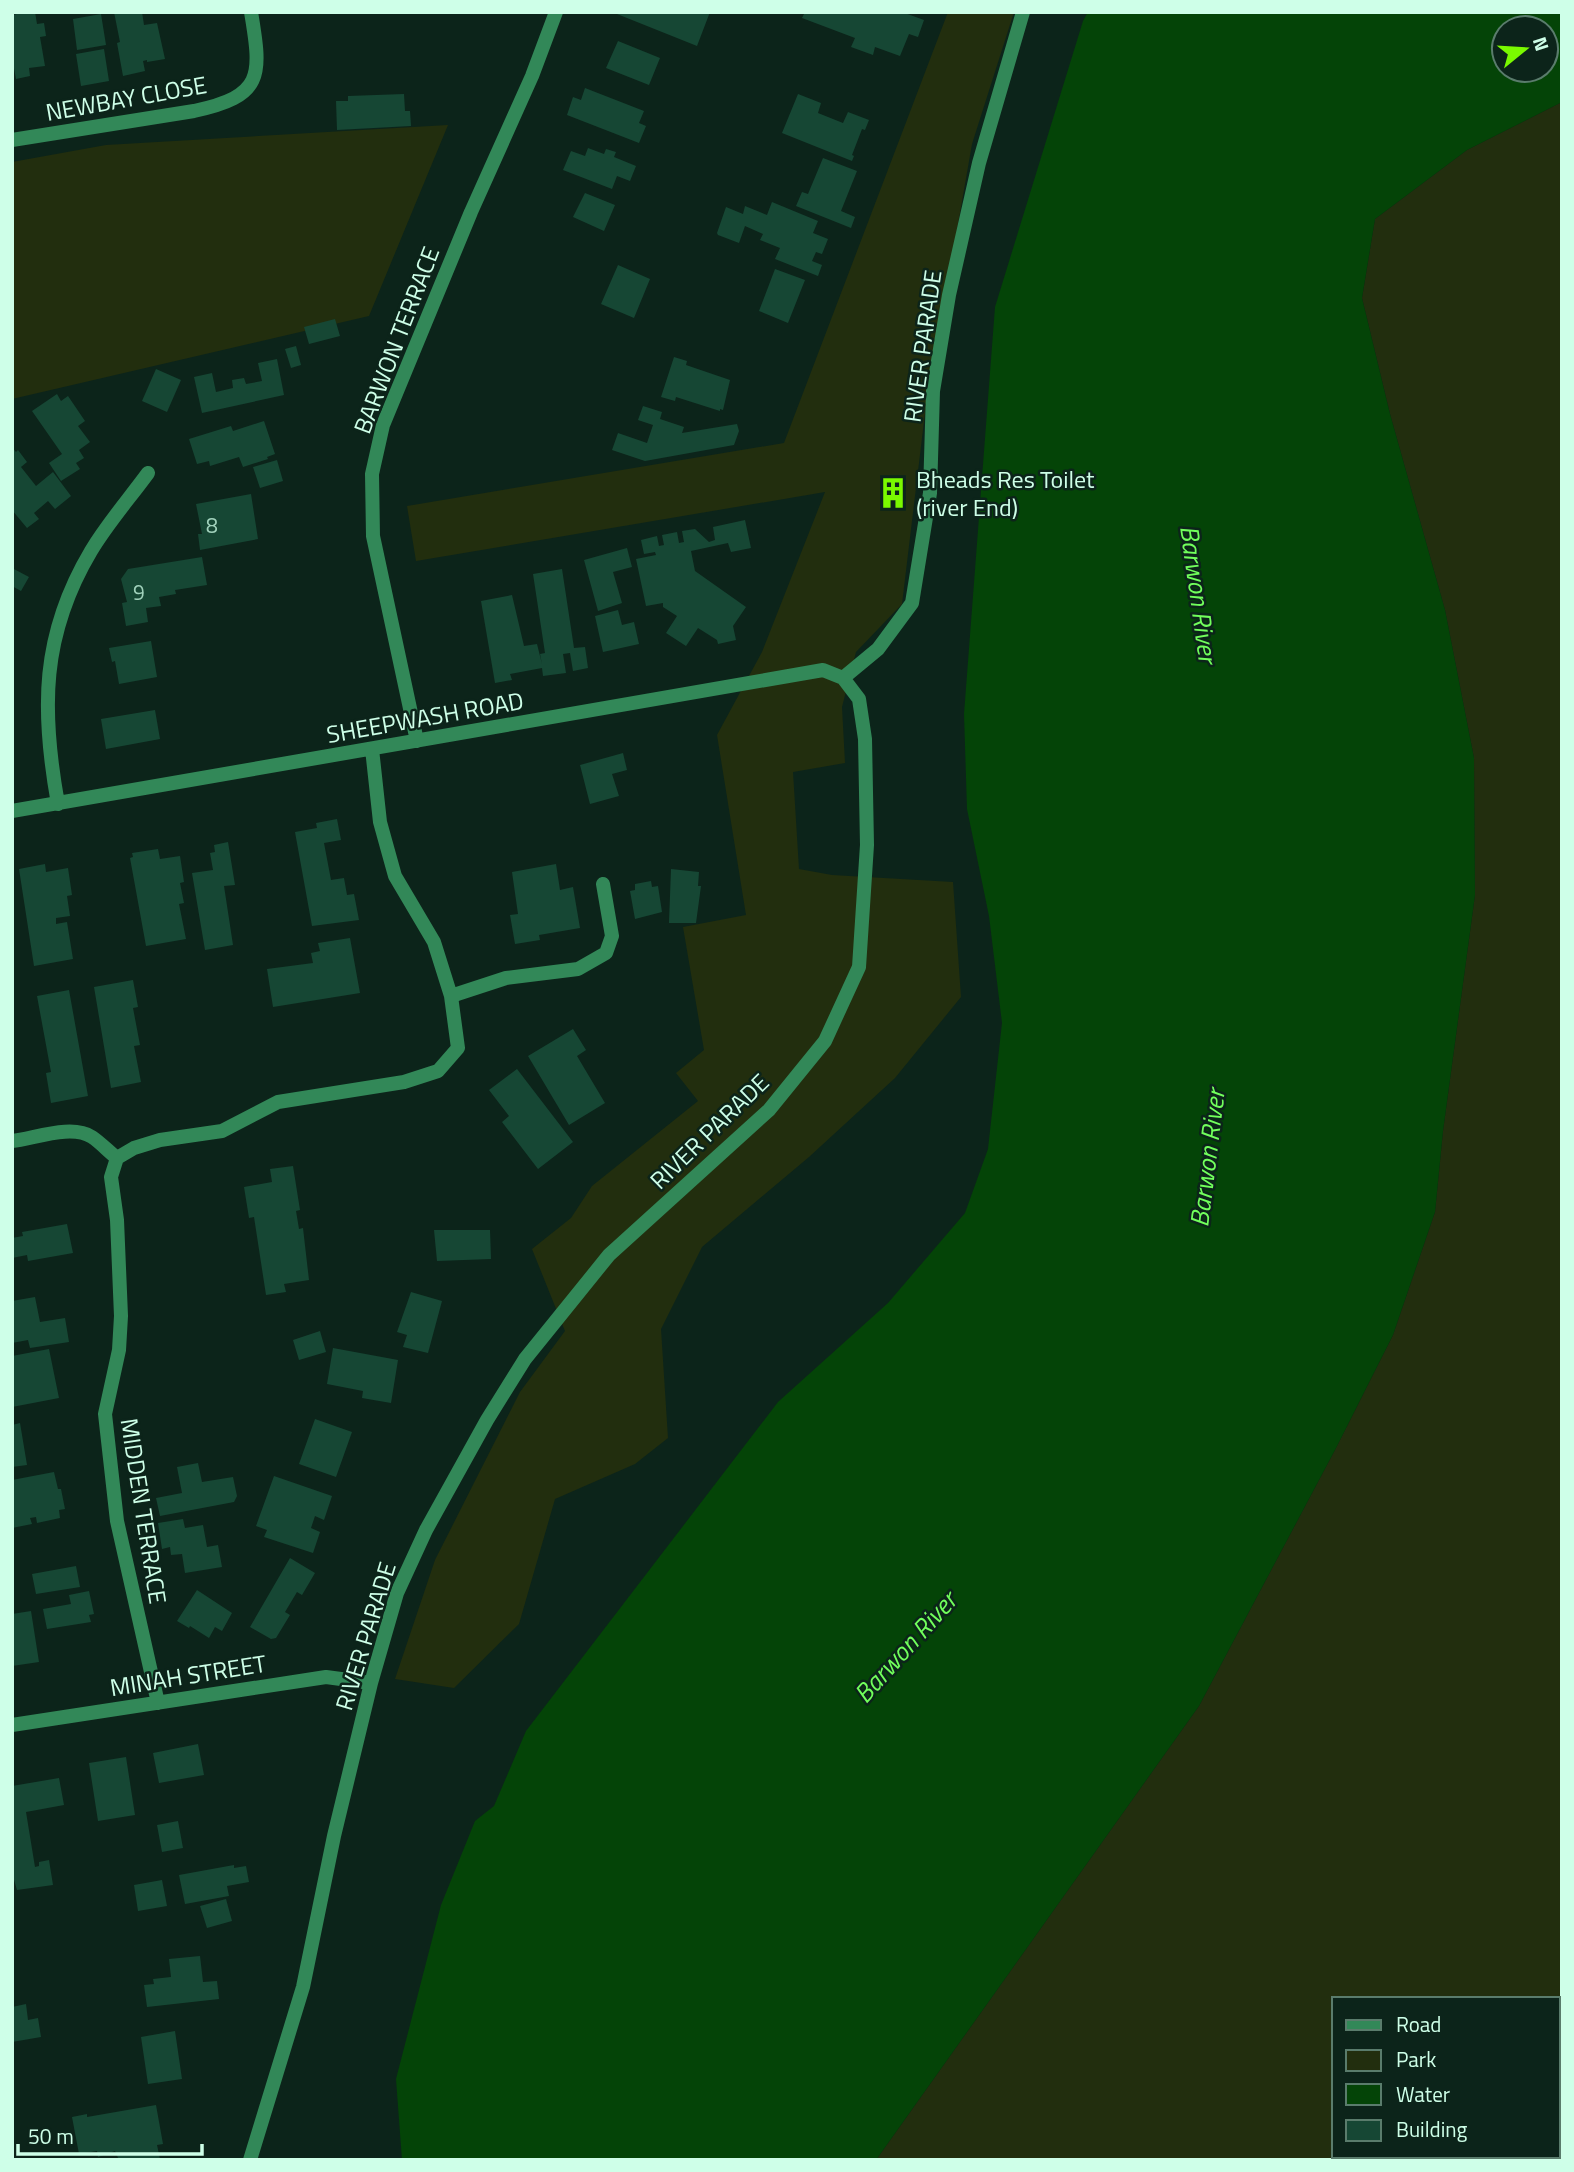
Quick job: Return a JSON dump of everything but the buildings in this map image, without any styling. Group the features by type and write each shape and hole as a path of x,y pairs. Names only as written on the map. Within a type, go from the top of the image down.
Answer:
{"street":[{"name":"NEWBAY CLOSE","path":"12,140 194,111 237,98 249,88 256,67 251,12"},
{"name":"BARWON TERRACE","path":"417,741 373,536 372,474 383,425 471,212 532,76 556,12"},
{"name":"RIVER PARADE","path":"250,2160 303,1987 334,1836 371,1683 397,1594 426,1530 487,1420 525,1359 610,1255 769,1110 825,1041 859,967 867,845 865,738 859,699 843,678 878,649 912,603 930,493 933,391 949,295 979,163 1023,12"},
{"path":"58,804 46,718 48,671 61,619 73,583 92,549 148,473"},
{"name":"SHEEPWASH ROAD","path":"12,811 823,670 843,678"},
{"path":"12,1141 66,1130 90,1136 117,1158 134,1148 160,1140 222,1131 278,1102 404,1082 438,1071 458,1048 451,996 434,942 395,876 380,822 372,749"},
{"path":"451,996 506,978 578,969 606,953 612,936 603,884"},
{"name":"MIDDEN TERRACE","path":"117,1158 111,1177 117,1220 121,1316 119,1350 105,1414 117,1521 158,1703"},
{"name":"MINAH STREET","path":"12,1725 326,1677 371,1683"}],"green space":[{"path":"948,12 1014,12 972,144 925,413 902,604 856,652 842,707 845,763 793,772 799,869 832,875 953,882 961,997 895,1078 809,1157 702,1247 661,1329 668,1438 635,1464 555,1499 519,1624 454,1688 395,1679 435,1560 520,1392 565,1331 532,1249 571,1218 592,1186 698,1101 676,1073 704,1050 683,927 746,915 717,735 762,652 825,492 416,561 407,506 784,443"},
{"path":"1562,102 1562,2160 876,2160 1199,1706 1393,1335 1435,1212 1443,1131 1475,895 1474,758 1445,610 1390,414 1362,298 1375,219 1467,150"},
{"path":"448,125 369,316 12,399 12,162 106,145"}],"water":[{"name":"Barwon River","path":"1088,12 1562,12 1562,102 1467,150 1375,219 1362,298 1390,414 1445,610 1474,758 1475,895 1443,1131 1435,1212 1393,1335 1199,1706 876,2160 402,2160 396,2079 441,1905 475,1821 494,1806 526,1731 778,1402 888,1303 965,1213 988,1149 1002,1023 989,916 967,809 964,714 995,307"}],"place":[{"name":"Bheads Res Toilet (river End)","path":"893,493"}]}
